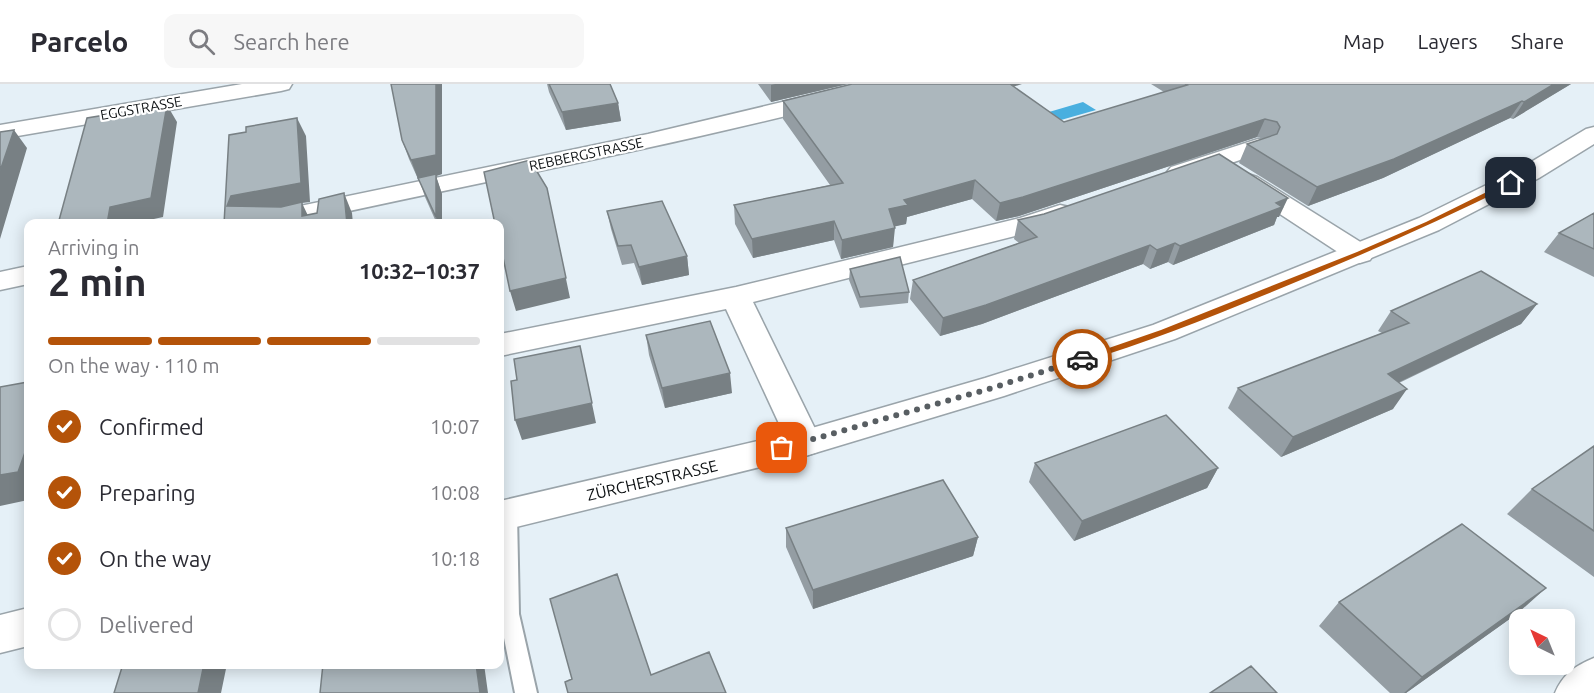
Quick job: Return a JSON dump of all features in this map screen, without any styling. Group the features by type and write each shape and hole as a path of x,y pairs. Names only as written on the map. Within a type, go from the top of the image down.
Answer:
{"street":[{"name":"EGGSTRASSE","path":"0,132 281,84"},
{"name":"REBBERGSTRASSE","path":"274,219 618,148 883,84"},
{"name":"ZÜRCHERSTRASSE","path":"504,515 805,443 992,388 1164,332 1360,254 1474,202 1546,164 1594,134"},
{"path":"1160,179 1258,146"},
{"path":"1214,160 1360,254"},
{"path":"504,344 736,297 1029,224 1084,205"},
{"path":"0,281 24,276"},
{"path":"736,297 805,443"},
{"path":"0,634 24,628"},
{"path":"1577,693 1594,679"}],"lane":[{"path":"504,515 508,614 526,693"}],"water":[{"path":"1083,102 1096,110 1061,120 1049,112"}],"building":[{"path":"391,84 436,84 436,155 411,160 402,140"},
{"path":"549,84 610,84 618,103 562,112"},
{"path":"852,84 1010,84 1064,122 1187,85 1185,84 1554,84 1524,102 1394,159 1317,187 1247,144 1277,134 1280,127 1277,122 1265,119 1000,203 975,180 904,200 908,205 889,209 895,228 842,240 834,221 752,239 734,205 843,183 783,101"},
{"path":"167,105 151,198 110,207 108,219 59,219 87,118"},
{"path":"297,118 301,183 231,196 227,206 281,207 302,202 302,216 317,213 319,199 344,193 347,219 224,219 229,135 246,132 246,127"},
{"path":"14,130 0,171 0,132"},
{"path":"1219,154 1288,198 1276,203 1282,207 1180,246 1175,243 1157,250 1150,245 986,305 943,318 913,280 1037,237 1018,220 1044,214"},
{"path":"530,160 547,188 566,278 510,291 504,262 504,219 494,219 484,172"},
{"path":"436,174 436,217 418,178"},
{"path":"662,201 687,256 639,267 631,245 618,246 607,211"},
{"path":"1594,213 1594,249 1559,233"},
{"path":"900,257 909,292 860,297 850,269"},
{"path":"1481,271 1537,304 1388,374 1407,389 1293,437 1238,388 1409,323 1391,311"},
{"path":"710,321 730,373 662,388 646,335"},
{"path":"580,346 592,403 515,420 511,381 517,380 514,359"},
{"path":"24,383 24,455 18,472 0,475 0,387"},
{"path":"1166,415 1218,468 1082,521 1035,463"},
{"path":"1594,446 1594,531 1532,489"},
{"path":"943,480 978,537 813,590 786,528"},
{"path":"1462,524 1546,588 1517,609 1509,609 1509,615 1422,677 1339,602"},
{"path":"617,574 651,675 709,652 726,693 568,693 565,682 572,679 550,599"},
{"path":"1251,666 1277,693 1210,693"},
{"path":"121,669 203,669 198,693 114,693"},
{"path":"322,669 477,669 480,693 320,693"}],"way so far":[{"path":"782,448 992,388 1082,359"}],"route":[{"path":"1082,359 1164,332 1360,254 1429,224 1511,183"}]}
